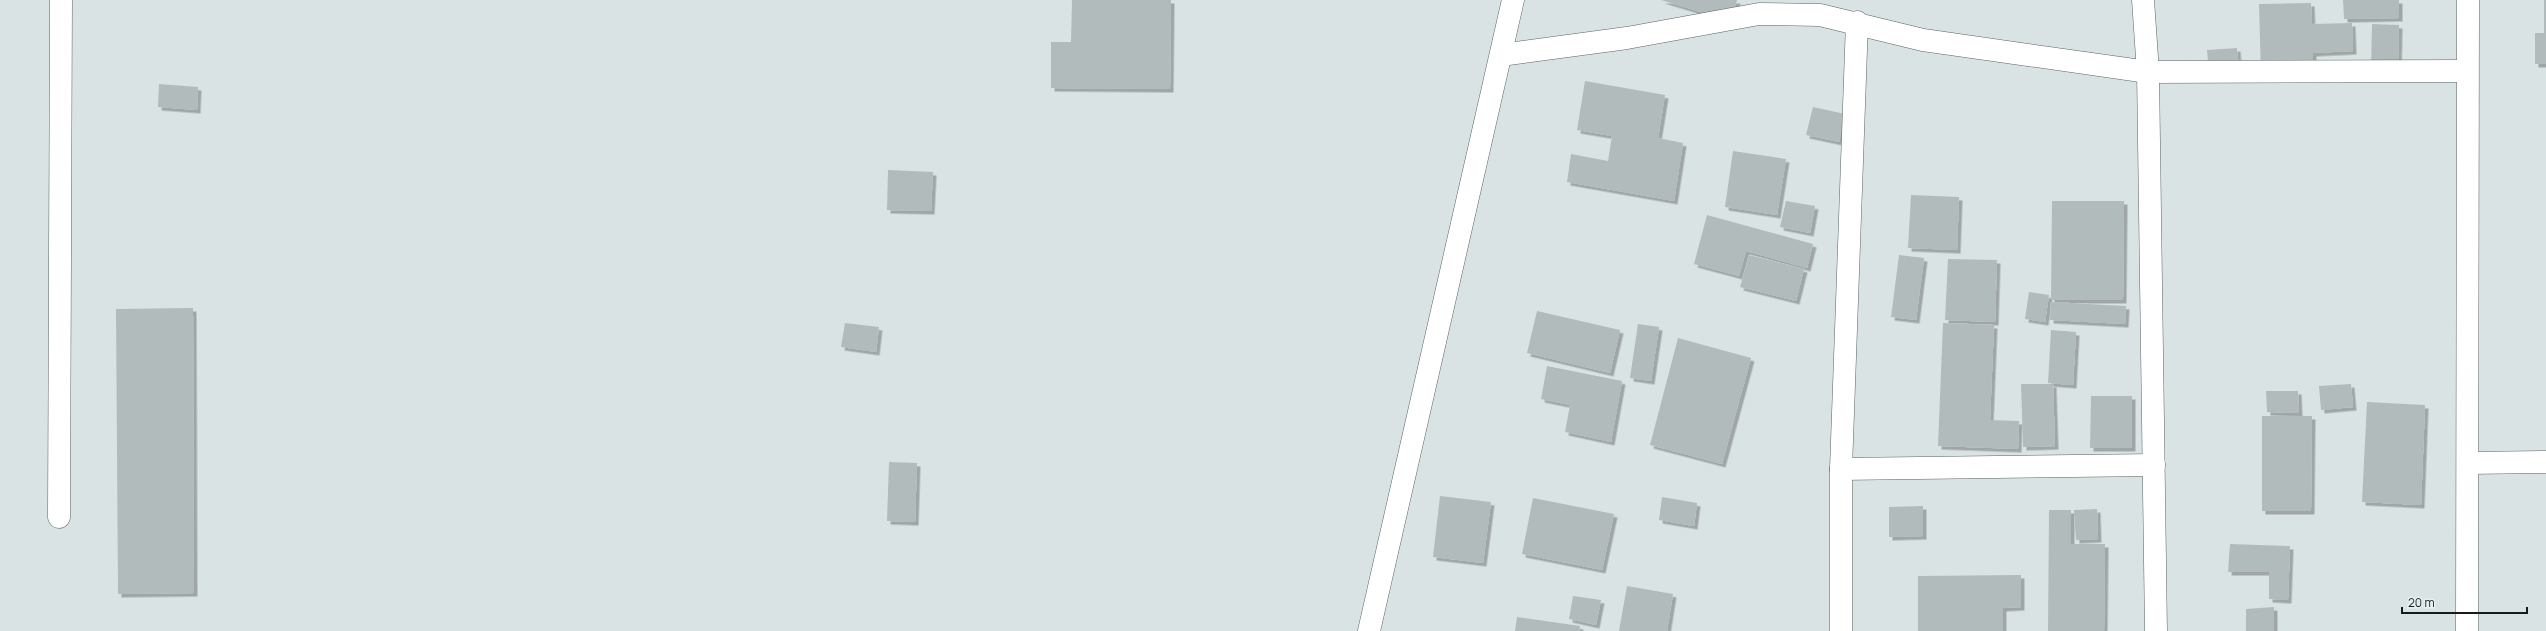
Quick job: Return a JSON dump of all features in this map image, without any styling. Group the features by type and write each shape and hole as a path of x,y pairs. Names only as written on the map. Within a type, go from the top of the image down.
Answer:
{"street":[{"path":"59,517 61,0"},
{"path":"1369,631 1513,0"},
{"path":"2143,0 2148,72 2156,631"},
{"path":"2467,631 2469,464 2466,71 2468,0"},
{"path":"1501,55 1627,38 1759,14 1820,15 1857,22 1923,40 2148,72 2466,71"},
{"path":"1841,631 1841,469 1857,22"},
{"path":"2469,464 2546,462"},
{"path":"1841,469 2154,465"}],"building":[{"path":"1072,0 1171,0 1170,89 1051,88 1051,42 1071,42"},
{"path":"1661,0 1737,0 1731,21"},
{"path":"2343,0 2399,0 2399,18 2344,19"},
{"path":"2544,0 2546,0 2546,64 2535,64 2535,33 2544,33"},
{"path":"2311,3 2312,24 2352,23 2353,51 2313,53 2313,74 2261,75 2259,4"},
{"path":"2372,24 2399,25 2398,72 2371,70"},
{"path":"2237,48 2239,71 2209,73 2207,50"},
{"path":"1585,81 1665,95 1658,138 1683,143 1674,201 1567,182 1571,154 1608,161 1612,136 1577,130"},
{"path":"159,84 198,87 197,110 158,107"},
{"path":"1813,107 1845,114 1839,142 1806,135"},
{"path":"1733,151 1786,159 1777,215 1725,207"},
{"path":"888,170 933,172 931,211 887,210"},
{"path":"1911,195 1959,197 1957,250 1908,248"},
{"path":"1786,201 1815,206 1810,233 1780,227"},
{"path":"2052,201 2124,201 2123,300 2051,300"},
{"path":"1707,215 1813,244 1807,268 1746,251 1739,276 1694,264"},
{"path":"1749,255 1804,269 1796,301 1740,287"},
{"path":"1899,255 1924,258 1916,320 1891,317"},
{"path":"1948,259 1997,260 1995,322 1945,320"},
{"path":"2029,292 2049,295 2045,322 2025,319"},
{"path":"2051,302 2126,306 2125,324 2050,320"},
{"path":"193,308 194,593 118,594 116,309"},
{"path":"1537,311 1620,330 1610,373 1527,353"},
{"path":"845,323 879,327 876,352 841,347"},
{"path":"1943,323 1994,325 1990,420 2019,421 2018,449 1938,446"},
{"path":"1638,324 1659,327 1651,381 1630,378"},
{"path":"2051,330 2076,332 2073,385 2048,383"},
{"path":"1678,338 1751,358 1722,464 1650,445"},
{"path":"1547,366 1622,381 1611,442 1565,432 1570,405 1541,399"},
{"path":"2021,384 2053,384 2055,446 2023,447"},
{"path":"2351,384 2353,407 2321,410 2319,386"},
{"path":"2266,391 2298,391 2299,413 2267,412"},
{"path":"2091,396 2132,396 2132,448 2090,448"},
{"path":"2367,402 2425,405 2421,505 2362,502"},
{"path":"2262,416 2312,416 2311,511 2262,511"},
{"path":"889,462 917,463 915,522 887,521"},
{"path":"1440,496 1491,502 1483,563 1433,557"},
{"path":"1662,497 1697,503 1694,526 1659,520"},
{"path":"1533,498 1614,514 1602,570 1522,554"},
{"path":"1923,506 1923,536 1889,537 1889,507"},
{"path":"2097,509 2098,539 2076,540 2074,510"},
{"path":"2049,510 2071,510 2071,544 2105,544 2104,631 2048,631"},
{"path":"2230,544 2290,546 2288,600 2269,599 2269,572 2228,572"},
{"path":"2021,575 2021,607 2003,608 2003,631 1918,631 1918,576"},
{"path":"1627,586 1673,594 1667,631 1619,631"},
{"path":"1573,596 1601,600 1596,625 1569,619"},
{"path":"2274,607 2274,631 2246,631 2246,609"},
{"path":"1517,617 1580,626 1579,631 1515,631"}]}
